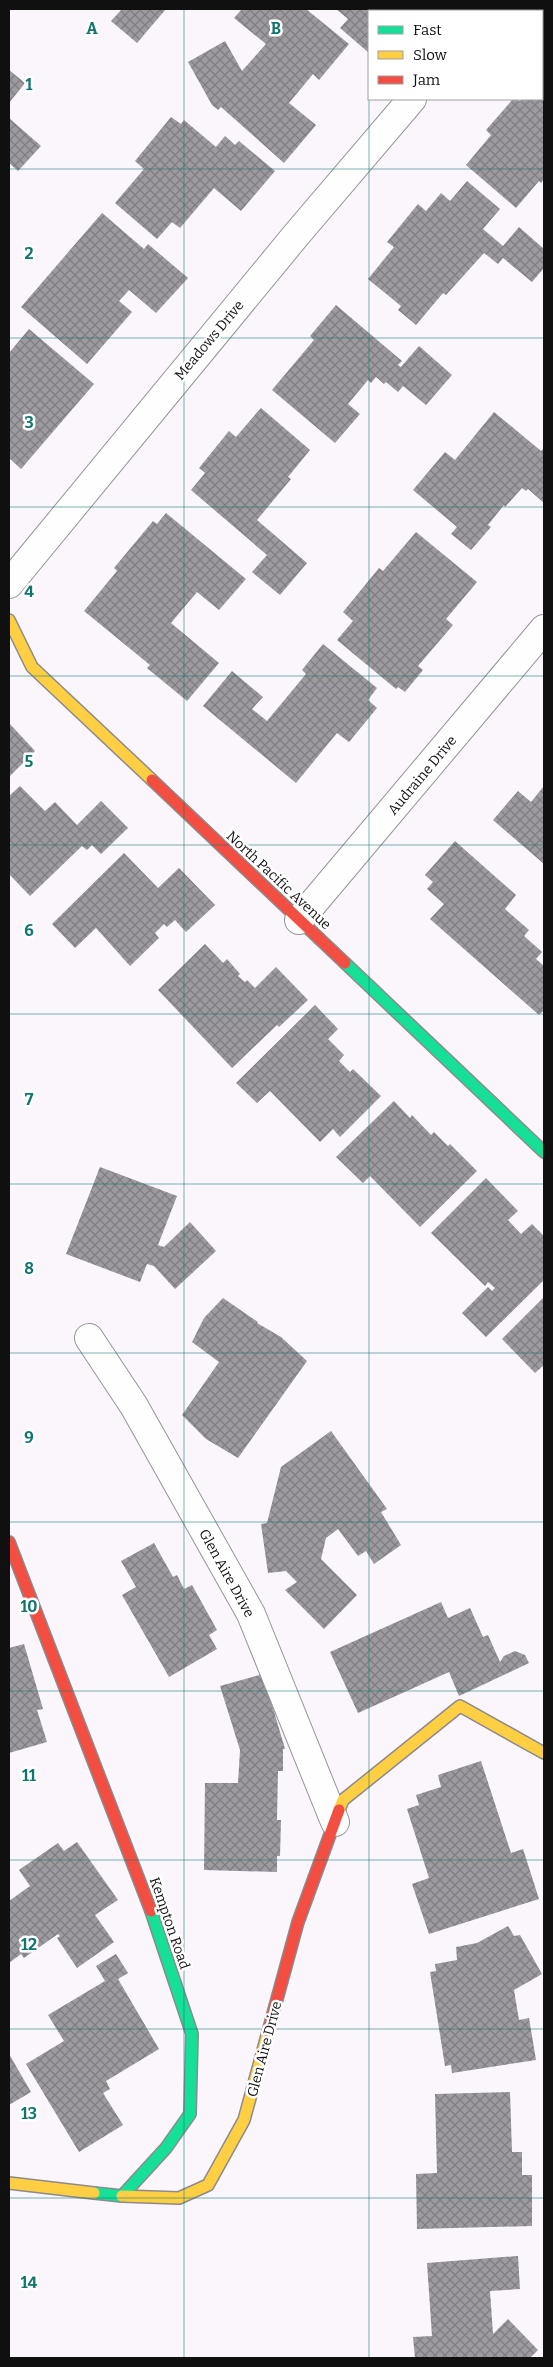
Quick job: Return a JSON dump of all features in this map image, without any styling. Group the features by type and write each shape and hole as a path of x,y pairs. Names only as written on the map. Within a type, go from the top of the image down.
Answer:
{"street":[{"name":"Meadows Drive","path":"9,584 291,242 411,100"},
{"name":"North Pacific Avenue","path":"9,620 32,667 544,1152"},
{"name":"Audraine Drive","path":"300,920 544,629"},
{"name":"Glen Aire Drive","path":"89,1338 134,1406 251,1614 335,1822"},
{"name":"Kempton Road","path":"9,1542 157,1927 192,2034 190,2114 166,2148 122,2196"},
{"name":"Glen Aire Drive","path":"122,2196 179,2198 208,2185 244,2120 298,1922 343,1800 460,1706 544,1752"},
{"path":"9,2183 122,2196"}],"building":[{"path":"122,9 166,9 137,43 111,21"},
{"path":"242,9 306,9 349,44 319,80 313,74 289,103 316,125 284,163 221,107 218,110 212,105 188,62 225,41 242,71 266,44 234,18"},
{"path":"336,9 392,10 368,10 368,52 340,28 348,19"},
{"path":"9,70 25,83 9,103"},
{"path":"544,89 544,179 541,183 539,181 516,208 466,165 491,135 486,130 512,100 543,100"},
{"path":"171,117 181,124 184,120 216,147 225,136 235,145 239,141 275,171 241,211 214,188 180,228 172,222 157,239 115,203 144,169 135,161"},
{"path":"9,118 41,146 18,171 9,163"},
{"path":"467,181 500,209 483,229 503,246 519,227 544,249 544,268 532,282 503,258 498,264 484,253 446,295 443,293 416,325 398,310 401,306 368,279 394,247 387,242 418,204 426,211 441,193 450,201"},
{"path":"102,213 144,249 148,244 188,278 156,313 129,290 119,301 132,312 87,364 21,307"},
{"path":"336,305 402,361 398,365 401,367 419,346 452,375 426,405 403,386 398,392 386,382 384,384 376,377 371,383 368,380 348,404 360,414 335,443 272,390 314,340 310,336"},
{"path":"29,329 94,384 21,469 9,458 9,353"},
{"path":"261,408 310,450 288,477 291,479 257,520 307,563 280,595 252,572 267,555 191,490 205,473 199,468 229,431 236,437"},
{"path":"494,412 541,451 544,448 544,503 528,489 526,491 522,488 505,507 504,505 488,525 491,527 471,550 451,534 457,527 413,490 445,452 455,460"},
{"path":"166,513 246,579 219,610 197,592 171,623 219,663 187,701 147,668 150,665 84,611 117,571 114,568 153,521 157,524"},
{"path":"416,532 477,582 446,619 453,625 418,666 423,670 405,692 398,687 396,689 337,640 353,621 343,612 379,568 383,571"},
{"path":"323,644 377,688 368,700 377,708 349,742 337,733 296,783 203,706 232,671 263,697 252,709 267,721 306,674 302,670"},
{"path":"9,723 35,751 9,777"},
{"path":"20,786 45,811 55,802 77,825 101,801 128,828 101,854 92,845 87,850 82,846 30,896 9,874 9,796"},
{"path":"544,786 544,864 493,820 518,791 531,802"},
{"path":"455,841 516,895 505,909 529,930 524,936 542,952 536,959 544,966 544,1010 539,1015 430,919 444,904 427,889 433,882 425,875"},
{"path":"124,853 158,888 179,868 215,905 186,932 175,920 167,927 164,924 155,933 159,938 130,966 96,928 75,948 52,924"},
{"path":"205,944 223,963 227,959 240,974 238,976 245,982 247,980 255,988 276,967 308,1000 279,1027 277,1025 232,1068 158,990"},
{"path":"315,1005 338,1029 328,1039 344,1055 339,1061 350,1072 353,1069 381,1096 340,1137 333,1129 320,1142 270,1091 257,1103 236,1083"},
{"path":"394,1101 410,1118 412,1115 431,1135 434,1132 448,1146 450,1144 477,1171 420,1227 370,1176 363,1183 336,1157"},
{"path":"100,1167 177,1196 158,1245 164,1247 190,1222 216,1251 175,1289 154,1266 147,1264 140,1282 66,1254"},
{"path":"486,1178 518,1211 508,1220 521,1234 532,1224 544,1236 544,1280 486,1337 462,1313 488,1287 492,1291 495,1288 488,1282 485,1286 431,1233"},
{"path":"544,1297 544,1365 535,1373 502,1339"},
{"path":"223,1298 257,1323 281,1337 307,1361 238,1458 206,1439 182,1415 219,1362 192,1342 204,1318"},
{"path":"331,1431 387,1509 381,1512 401,1545 374,1564 366,1551 358,1556 338,1529 326,1538 321,1559 357,1595 324,1629 285,1590 297,1582 286,1571 268,1573 261,1524 267,1523 281,1467"},
{"path":"154,1543 173,1577 177,1575 184,1589 192,1585 217,1630 209,1635 217,1649 169,1677 122,1595 136,1587 121,1561"},
{"path":"441,1602 448,1618 470,1608 483,1637 488,1635 500,1662 504,1656 515,1651 525,1655 529,1663 459,1696 449,1672 358,1713 330,1652"},
{"path":"24,1644 43,1709 37,1710 47,1742 9,1753 9,1648"},
{"path":"263,1674 285,1749 283,1749 283,1771 278,1771 277,1820 281,1820 280,1856 277,1856 277,1872 204,1870 205,1783 238,1783 240,1750 220,1686"},
{"path":"481,1761 511,1853 523,1849 539,1899 429,1934 412,1884 429,1878 407,1809 419,1805 416,1795 441,1787 438,1775"},
{"path":"77,1842 118,1900 95,1915 114,1942 77,1968 57,1938 60,1936 58,1934 24,1958 21,1954 9,1963 9,1901 30,1886 19,1870 58,1843 64,1851"},
{"path":"508,1926 514,1936 520,1935 542,1974 514,1990 519,2020 529,2018 536,2060 452,2073 451,2065 445,2066 430,1972 436,1971 435,1964 457,1960 456,1947 477,1943"},
{"path":"116,1954 128,1973 118,1979 159,2049 106,2081 110,2089 103,2093 123,2125 79,2152 26,2064 64,2041 48,2015 105,1981 96,1966"},
{"path":"9,2054 31,2092 9,2105"},
{"path":"510,2092 512,2152 522,2152 522,2175 532,2175 532,2226 417,2229 416,2174 437,2173 435,2094"},
{"path":"518,2256 520,2289 490,2291 493,2334 508,2319 538,2350 530,2358 415,2358 413,2337 432,2336 427,2263"}],"traffic: fast":[{"path":"345,963 544,1152"},
{"path":"94,2193 122,2196 166,2148 190,2114 192,2034 151,1911"}],"traffic: slow":[{"path":"9,620 32,667 152,780"},
{"path":"339,1810 343,1800 460,1706 544,1753"},
{"path":"122,2196 179,2198 208,2185 244,2120 268,2032"},
{"path":"9,2183 94,2193"}],"traffic: jam":[{"path":"152,780 345,963"},
{"path":"9,1542 151,1911"},
{"path":"268,2032 298,1922 339,1810"}]}
